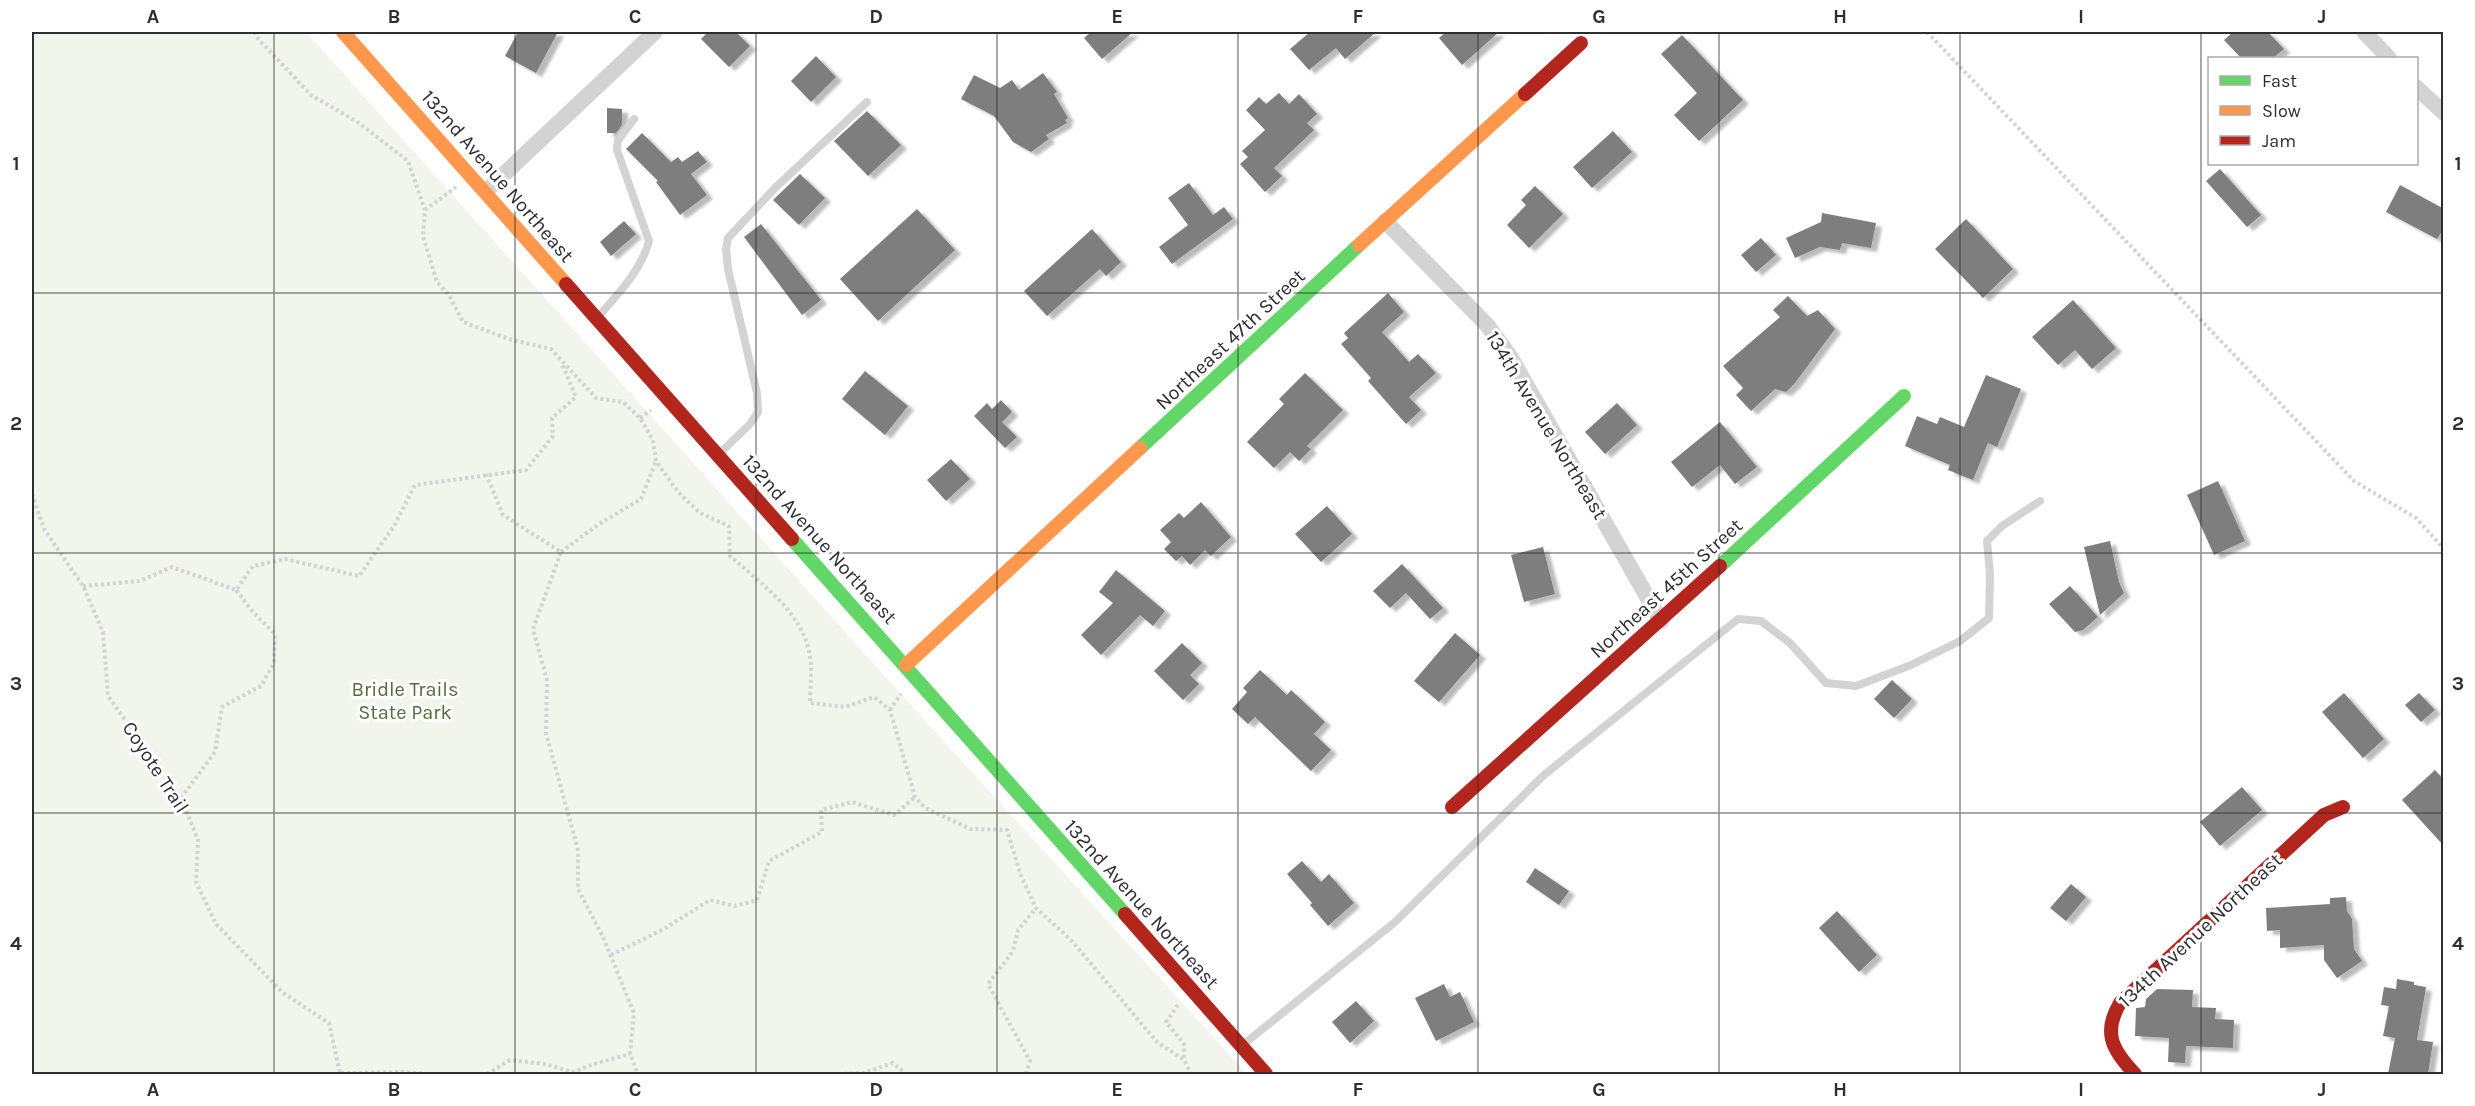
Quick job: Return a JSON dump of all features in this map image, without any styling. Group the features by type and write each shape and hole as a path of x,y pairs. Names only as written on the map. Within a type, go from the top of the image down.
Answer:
{"street":[{"name":"132nd Avenue Northeast","path":"343,32 1266,1074"},
{"path":"486,191 655,32"},
{"path":"2364,32 2389,57"},
{"name":"Northeast 47th Street","path":"906,665 1385,221 1581,43"},
{"path":"2418,89 2444,113"},
{"name":"134th Avenue Northeast","path":"1385,221 1487,325 1511,358 1661,621"},
{"name":"Northeast 45th Street","path":"1452,807 1661,621 1904,396"},
{"name":"134th Avenue Northeast","path":"2135,1074 2121,1060 2109,1029 2113,1013 2120,1003 2324,815 2343,807"}],"lane":[{"path":"718,454 750,424 758,412 757,393 728,269 726,249 728,238 776,187 867,102"},
{"path":"597,318 627,284 645,255 648,241 617,150 618,140 634,119"},
{"path":"1241,1046 1395,922 1544,775 1738,619 1761,621 1790,643 1826,682 1856,686 1911,665 1960,641 1989,618 1990,574 1987,541 2002,525 2040,501"}],"path":[{"path":"254,32 311,95 359,123 408,161 425,210 423,236 437,282 449,295 463,322 509,339 551,349 596,398 623,402 640,418 653,440 656,461 678,492 700,513 729,526 730,555 785,607 801,627 809,653 810,703 845,707 874,697 890,710 915,797 925,808 971,829 1006,830 1036,908 1071,940 1157,1042 1184,1060"},
{"path":"1927,32 2354,481 2416,518 2444,549"},
{"path":"425,210 472,176"},
{"path":"236,590 253,566 285,559 359,576 394,526 415,484 526,470 553,436 552,418 576,397 560,361"},
{"path":"639,1074 630,1054 634,1013 611,955 578,889 578,850 546,733 547,680 533,629 561,552 599,524 641,499 656,461"},
{"path":"486,474 503,515 561,552"},
{"name":"Coyote Trail","path":"32,494 44,529 83,586 103,632 108,696 181,798 198,840 196,882 216,924 283,993 329,1023 341,1074"},
{"path":"83,586 140,581 172,567 236,590 253,612 275,634 274,663 261,686 222,707 215,752 181,798"},
{"path":"890,710 903,692"},
{"path":"611,955 664,929 710,900 735,906 757,900 769,861 822,832 821,810 852,802 894,815 915,797"},
{"path":"1026,1074 1030,1061 988,984 1013,951 1018,930 1036,908"},
{"path":"1190,988 1166,1022 1184,1044 1184,1060 1191,1074"},
{"path":"487,1074 510,1060 545,1064 573,1072 630,1054"},
{"path":"838,1074 863,1073 893,1063 906,1074"},
{"path":"341,1074 404,1072 427,1074"}],"green space":[{"name":"Bridle Trails State Park","path":"32,32 306,32 899,692 1247,1074 32,1074"}],"building":[{"path":"518,32 558,32 536,73 505,56"},
{"path":"708,32 736,32 750,46 729,67 701,39"},
{"path":"1091,32 1133,32 1102,59 1084,38"},
{"path":"1310,32 1376,32 1345,59 1336,48 1309,70 1290,49"},
{"path":"1446,32 1499,32 1462,65 1439,38"},
{"path":"2233,32 2268,32 2284,49 2274,57 2240,57 2224,40"},
{"path":"1682,35 1743,100 1699,141 1674,115 1697,93 1661,54"},
{"path":"816,56 836,77 811,102 791,81"},
{"path":"1043,73 1057,92 1054,94 1068,118 1065,120 1067,123 1046,135 1049,139 1031,152 1013,142 994,116 961,99 974,75 1000,88 1012,80 1019,90"},
{"path":"1279,93 1289,104 1299,94 1317,114 1307,123 1314,130 1274,168 1282,176 1265,192 1240,164 1248,157 1242,151 1265,130 1246,110 1259,97 1266,104"},
{"path":"607,108 622,109 622,125 616,133 607,133"},
{"path":"867,111 901,145 868,176 834,141"},
{"path":"1613,131 1632,152 1592,188 1573,167"},
{"path":"642,133 671,162 678,157 682,162 698,151 707,162 691,174 707,195 680,215 656,182 658,181 626,149"},
{"path":"2220,169 2261,215 2247,227 2206,181"},
{"path":"800,174 825,198 799,225 773,200"},
{"path":"1189,183 1213,215 1224,207 1233,219 1172,264 1159,247 1188,225 1168,198"},
{"path":"2400,185 2444,209 2444,228 2437,239 2386,212"},
{"path":"1535,186 1563,214 1529,248 1507,225 1526,205 1521,200"},
{"path":"917,209 955,250 878,321 840,279"},
{"path":"1822,213 1876,223 1871,248 1842,243 1840,250 1820,247 1795,258 1786,238 1821,222"},
{"path":"1966,219 2013,269 1983,298 1935,249"},
{"path":"624,221 636,234 611,256 600,242"},
{"path":"761,224 821,300 802,315 744,237"},
{"path":"1092,229 1121,262 1106,276 1100,269 1047,316 1024,291"},
{"path":"1761,238 1776,255 1756,272 1741,255"},
{"path":"1388,293 1404,312 1382,332 1409,362 1418,354 1436,373 1409,397 1421,410 1406,424 1368,381 1371,378 1341,344 1348,338 1344,333"},
{"path":"1788,296 1807,316 1818,310 1835,329 1786,392 1775,389 1751,411 1736,395 1743,388 1723,366 1780,317 1773,310"},
{"path":"2073,300 2116,348 2092,369 2075,350 2058,365 2032,337"},
{"path":"865,371 908,406 885,435 842,399"},
{"path":"1305,373 1343,410 1307,446 1311,449 1299,461 1290,452 1274,468 1247,442 1284,404 1279,399"},
{"path":"1986,375 2021,389 1997,447 1988,443 1973,480 1948,470 1950,465 1905,446 1917,416 1937,424 1940,417 1964,427"},
{"path":"1001,400 1012,412 1002,422 1017,437 1005,448 974,416 987,403 992,409"},
{"path":"1617,403 1637,425 1605,454 1585,432"},
{"path":"1720,422 1757,467 1735,484 1720,465 1692,487 1671,462"},
{"path":"951,459 970,479 946,501 927,480"},
{"path":"2218,481 2245,541 2214,555 2187,495"},
{"path":"1201,502 1231,537 1211,556 1205,550 1190,565 1182,556 1176,561 1164,549 1171,542 1160,530 1179,513 1184,518"},
{"path":"1327,506 1352,534 1321,562 1295,534"},
{"path":"2110,541 2119,582 2124,593 2100,615 2084,547"},
{"path":"1543,547 1555,594 1524,602 1511,555"},
{"path":"1402,564 1443,608 1430,619 1406,593 1390,608 1373,591"},
{"path":"1116,570 1165,611 1153,626 1140,615 1101,655 1081,635 1113,603 1099,592"},
{"path":"2070,586 2098,617 2083,630 2075,632 2049,604"},
{"path":"1455,633 1480,655 1439,702 1414,681"},
{"path":"1182,643 1202,663 1190,675 1199,684 1183,700 1154,671"},
{"path":"1260,670 1287,695 1291,690 1325,722 1314,734 1331,750 1311,771 1255,717 1248,724 1232,709 1247,692 1243,688"},
{"path":"1892,680 1912,699 1894,718 1874,699"},
{"path":"2344,693 2384,739 2363,758 2322,712"},
{"path":"2419,693 2435,710 2421,722 2405,705"},
{"path":"2435,770 2444,780 2444,846 2402,800"},
{"path":"2242,787 2262,810 2220,846 2200,822"},
{"path":"1302,861 1321,882 1329,874 1354,903 1328,926 1287,874"},
{"path":"1535,868 1569,891 1559,905 1526,882"},
{"path":"2071,884 2086,897 2066,921 2050,908"},
{"path":"2346,897 2347,911 2352,919 2354,949 2362,961 2337,978 2324,960 2324,945 2280,948 2280,930 2267,931 2266,908 2330,904 2330,898"},
{"path":"1837,911 1877,955 1859,972 1819,928"},
{"path":"2397,979 2426,987 2417,1040 2433,1042 2428,1074 2388,1074 2395,1038 2383,1036 2389,1006 2381,1005 2384,987 2396,989"},
{"path":"1444,984 1450,997 1460,992 1474,1022 1436,1041 1415,998"},
{"path":"2157,989 2193,990 2192,1007 2216,1008 2215,1019 2234,1020 2233,1048 2186,1046 2185,1063 2168,1062 2169,1038 2135,1036 2136,1008 2145,1007 2146,999"},
{"path":"1356,1001 1374,1021 1350,1043 1332,1022"}],"traffic: fast":[{"path":"1140,448 1359,245"},
{"path":"1720,566 1904,396"},
{"path":"792,539 1125,914"}],"traffic: slow":[{"path":"343,32 566,284"},
{"path":"1359,245 1525,94"},
{"path":"906,665 1140,448"}],"traffic: jam":[{"path":"1525,94 1581,43"},
{"path":"566,284 792,539"},
{"path":"1452,807 1720,566"},
{"path":"2135,1074 2112,1041 2112,1024 2120,1003 2324,815 2343,807"},
{"path":"1125,914 1266,1074"}]}
